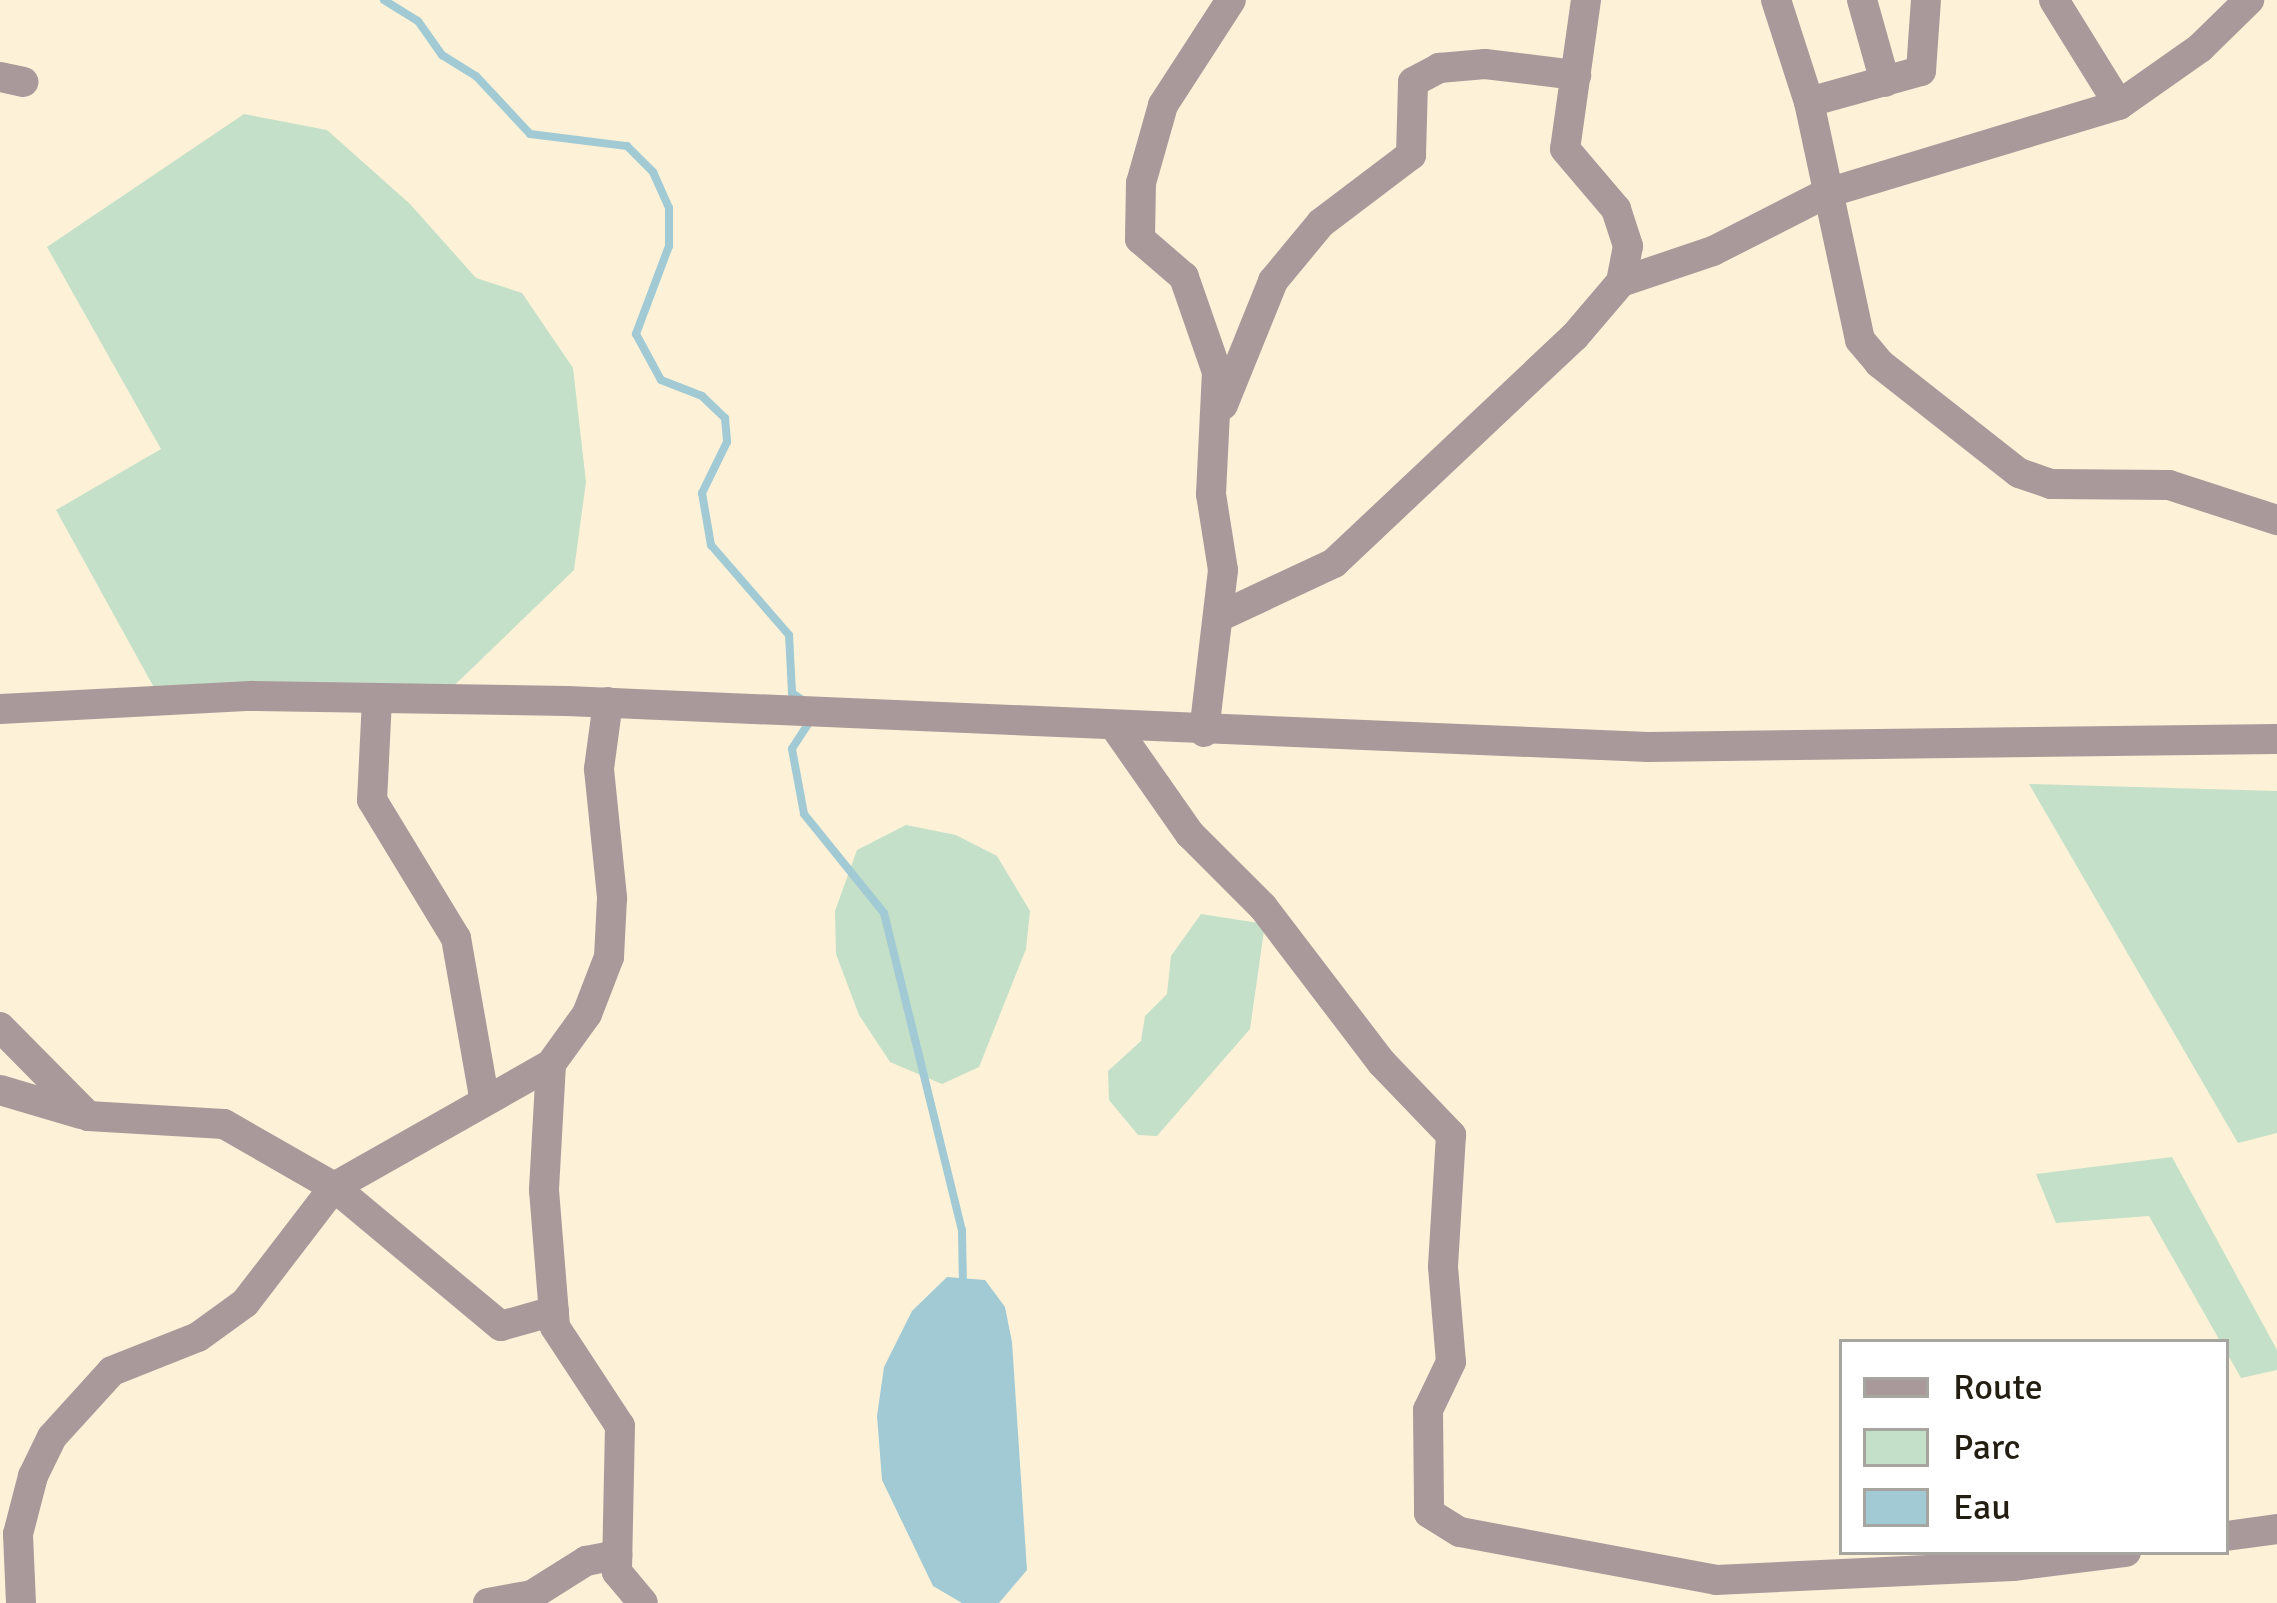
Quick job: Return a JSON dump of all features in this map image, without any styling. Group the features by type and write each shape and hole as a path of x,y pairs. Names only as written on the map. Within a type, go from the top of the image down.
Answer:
{"street":[{"path":"1204,732 1221,616 1210,494 1217,422 1214,359 1184,277 1140,239 1141,183 1163,105 1232,0"},
{"path":"1221,616 1334,562 1575,336 1621,282 1628,246 1616,209 1565,149 1586,0"},
{"path":"1775,0 1809,102 1866,350 2019,473 2051,484 2169,484 2277,520"},
{"path":"1862,0 1885,82"},
{"path":"1809,102 1924,67 1926,0"},
{"path":"2054,0 2120,105"},
{"path":"1621,282 1713,250 1827,193 2120,105 2200,48 2248,0"},
{"path":"1217,422 1274,281 1321,223 1411,154 1413,82 1439,68 1485,64 1576,75"},
{"path":"0,709 377,699 608,702 1204,732 1648,747 2277,739"},
{"path":"377,699 372,800 456,938 484,1096"},
{"path":"21,1603 19,1534 52,1437 112,1370 198,1336 245,1304 334,1187 484,1096 551,1064 587,1014 609,957 612,898 599,769 608,702"},
{"path":"1115,728 1190,834 1263,907 1382,1064 1450,1135 1443,1267 1451,1362 1428,1411 1429,1513 1460,1532 1716,1580 2013,1567 2103,1555"},
{"path":"0,1027 88,1116"},
{"path":"551,1064 544,1190 554,1311 563,1345 620,1426 617,1555 624,1586 644,1603"},
{"path":"0,1090 88,1116 224,1124 334,1187 501,1325 554,1311"},
{"path":"2229,1536 2277,1529"},
{"path":"488,1603 534,1599 586,1561 617,1555"}],"green space":[{"path":"244,114 327,130 410,204 476,278 522,293 573,368 586,482 574,570 436,703 157,693 56,510 161,449 47,247"},
{"path":"2029,784 2277,791 2277,1133 2238,1143"},
{"path":"906,825 956,835 997,856 1030,911 1026,949 979,1067 942,1084 890,1062 859,1015 836,954 835,911 857,850"},
{"path":"1201,914 1265,924 1250,1029 1157,1136 1138,1135 1109,1100 1108,1071 1141,1041 1145,1016 1167,994 1171,956"},
{"path":"2172,1157 2277,1350 2277,1370 2241,1378 2229,1357 2229,1339 2219,1339 2149,1216 2056,1223 2036,1174"}],"water":[{"path":"947,1277 985,1280 1005,1307 1012,1342 1027,1570 999,1603 962,1603 933,1586 882,1480 877,1416 884,1367 912,1311"}],"waterway":[{"path":"384,0 418,21 442,55 476,76 530,134 627,146 653,172 669,208 669,246 636,334 661,380 702,396 725,418 727,442 702,493 711,545 789,635 792,693 801,699"},
{"path":"810,721 792,749 804,814 884,913 962,1230 963,1287"}]}
